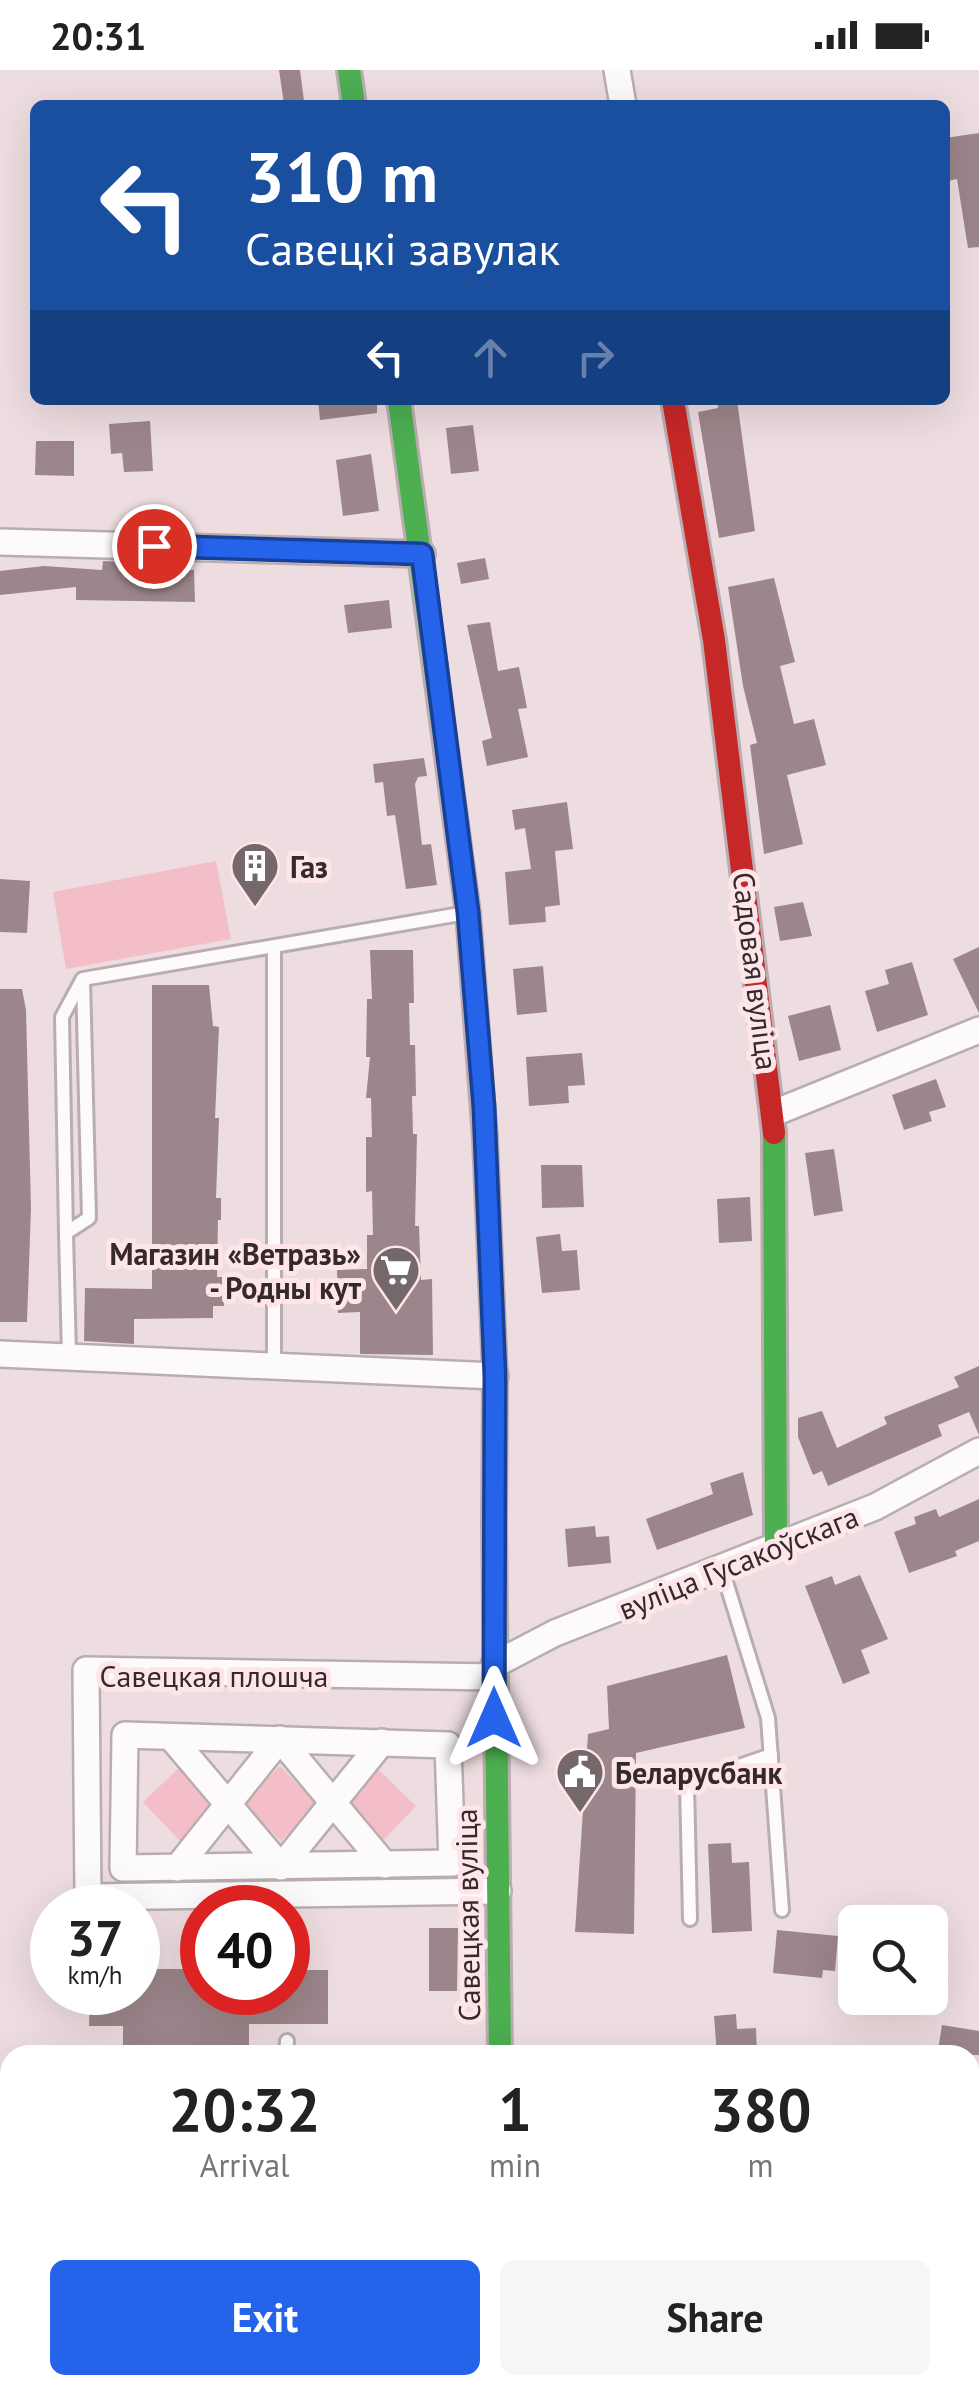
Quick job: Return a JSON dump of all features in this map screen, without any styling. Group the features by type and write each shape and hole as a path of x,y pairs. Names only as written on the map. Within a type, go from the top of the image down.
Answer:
{"street":[{"path":"348,70 353,100"},
{"path":"617,70 622,100"},
{"name":"Савецкая вуліца","path":"400,405 468,912 484,1107 495,1376 494,1672 500,2045"},
{"name":"Садовая вуліца","path":"674,405 714,640 774,1113 776,1546"},
{"path":"0,542 422,554"},
{"path":"774,1113 979,1030"},
{"path":"0,1354 495,1376"},
{"name":"вуліца Гусакоўскага","path":"494,1672 555,1633 875,1507 979,1452"},
{"name":"Савецкая плошча","path":"494,1672 86,1670 88,1897 498,1890"},
{"path":"125,1736 280,1739 448,1745 452,1862 123,1868 125,1736"},
{"path":"171,1737 282,1867"},
{"path":"280,1739 385,1865"},
{"path":"178,1868 280,1739"},
{"path":"282,1867 382,1742"}],"lane":[{"path":"83,979 468,912"},
{"path":"274,948 274,1364"},
{"path":"66,1232 89,1218 83,979"},
{"path":"69,1356 62,1017 83,979"},
{"path":"722,1569 752,1653 768,1718 782,1910"},
{"path":"690,1919 687,1784 771,1755"}],"shaded area":[{"path":"216,861 231,939 66,969 53,892"},
{"path":"182,1765 218,1804 180,1841 143,1802"},
{"path":"280,1766 317,1804 281,1841 243,1803"},
{"path":"378,1769 416,1806 381,1843 342,1807"}],"building":[{"path":"279,70 300,70 304,100 283,100"},
{"path":"979,133 979,247 968,248 957,179 950,181 950,137"},
{"path":"318,405 377,405 377,413 320,420"},
{"path":"718,405 738,405 755,531 719,538 698,412"},
{"path":"150,421 153,471 124,472 122,453 111,454 109,424"},
{"path":"473,425 479,471 451,474 446,428"},
{"path":"36,441 74,441 74,476 35,475"},
{"path":"371,454 379,511 343,516 336,460"},
{"path":"485,558 489,579 461,584 457,563"},
{"path":"103,561 126,562 125,572 194,570 195,602 76,600 76,587 0,595 0,571 44,566 102,570"},
{"path":"774,578 795,662 780,666 794,724 814,719 826,765 787,775 803,844 764,854 750,745 757,743 743,686 728,587"},
{"path":"389,600 392,628 348,633 344,605"},
{"path":"490,622 498,671 519,667 527,708 518,709 528,757 487,766 482,741 492,738 467,625"},
{"path":"424,758 427,776 418,777 415,784 422,845 431,844 437,885 406,889 395,815 387,816 383,782 375,783 373,764"},
{"path":"567,802 573,849 555,851 560,905 545,907 546,922 509,925 505,872 531,869 525,828 515,830 512,810"},
{"path":"0,879 30,881 27,933 0,932"},
{"path":"803,902 812,936 780,941 774,907"},
{"path":"979,947 979,1013 953,959"},
{"path":"370,950 413,950 414,1003 409,1003 410,1045 415,1045 415,1226 419,1226 421,1280 432,1279 433,1355 360,1354 360,1312 338,1313 337,1270 367,1269 367,1235 373,1235 372,1191 366,1192 366,1137 372,1137 371,1098 366,1098 370,1057 366,1057 367,999 372,999"},
{"path":"912,962 928,1015 877,1032 865,991 889,984 885,970"},
{"path":"543,966 547,1012 517,1015 513,969"},
{"path":"152,985 209,985 213,1026 219,1027 215,1118 219,1118 216,1198 221,1198 221,1220 217,1277 223,1277 224,1306 213,1306 213,1318 134,1319 134,1344 84,1341 85,1288 152,1289"},
{"path":"0,989 22,989 26,1010 31,1208 27,1322 0,1322"},
{"path":"830,1005 841,1050 799,1061 788,1016"},
{"path":"582,1053 585,1085 568,1086 569,1103 529,1106 526,1057"},
{"path":"936,1079 946,1107 929,1112 932,1121 904,1130 892,1095"},
{"path":"834,1149 843,1211 814,1216 805,1153"},
{"path":"541,1165 582,1165 584,1207 542,1208"},
{"path":"750,1197 752,1241 719,1243 717,1199"},
{"path":"560,1234 562,1251 577,1250 580,1290 542,1293 536,1237"},
{"path":"979,1366 979,1435 969,1412 938,1425 942,1436 828,1486 822,1471 813,1475 798,1437 798,1418 822,1411 837,1448 887,1424 884,1417 959,1387 954,1377"},
{"path":"743,1472 753,1515 657,1550 646,1519 713,1494 710,1483"},
{"path":"979,1499 979,1541 955,1551 957,1556 909,1573 894,1532 916,1524 914,1517 936,1509 939,1517"},
{"path":"595,1526 596,1537 609,1536 611,1563 568,1567 565,1529"},
{"path":"860,1575 888,1639 861,1650 870,1673 843,1684 805,1586 832,1576 835,1585"},
{"path":"727,1655 745,1728 636,1753 634,1934 575,1932 588,1734 609,1729 607,1686"},
{"path":"731,1843 732,1863 749,1862 752,1931 712,1933 708,1844"},
{"path":"429,1928 458,1928 457,1991 429,1991"},
{"path":"777,1930 838,1936 835,1971 823,1970 822,1978 773,1973"},
{"path":"160,1969 180,1969 180,2015 310,2015 310,1970 328,1970 328,2024 249,2024 249,2045 123,2045 123,2026 89,2026 89,2015 160,2015"},
{"path":"736,2014 737,2029 756,2028 757,2045 716,2045 714,2016"},
{"path":"942,2025 979,2031 979,2045 939,2045"}],"traffic: fast":[{"path":"349,70 353,100"},
{"path":"400,405 468,913 485,1139"},
{"path":"774,1133 776,1547"},
{"path":"494,1522 500,2045"}],"traffic: jam":[{"path":"674,405 714,640 774,1133"},
{"path":"485,1139 495,1376 494,1522"}],"place":[{"name":"Газ","path":"255,908"},
{"name":"Магазин «Ветразь» - Родны кут","path":"396,1312"},
{"name":"Беларусбанк","path":"580,1814"}],"route":[{"path":"154,546 422,554 468,912 484,1107 495,1376 494,1718"}]}
